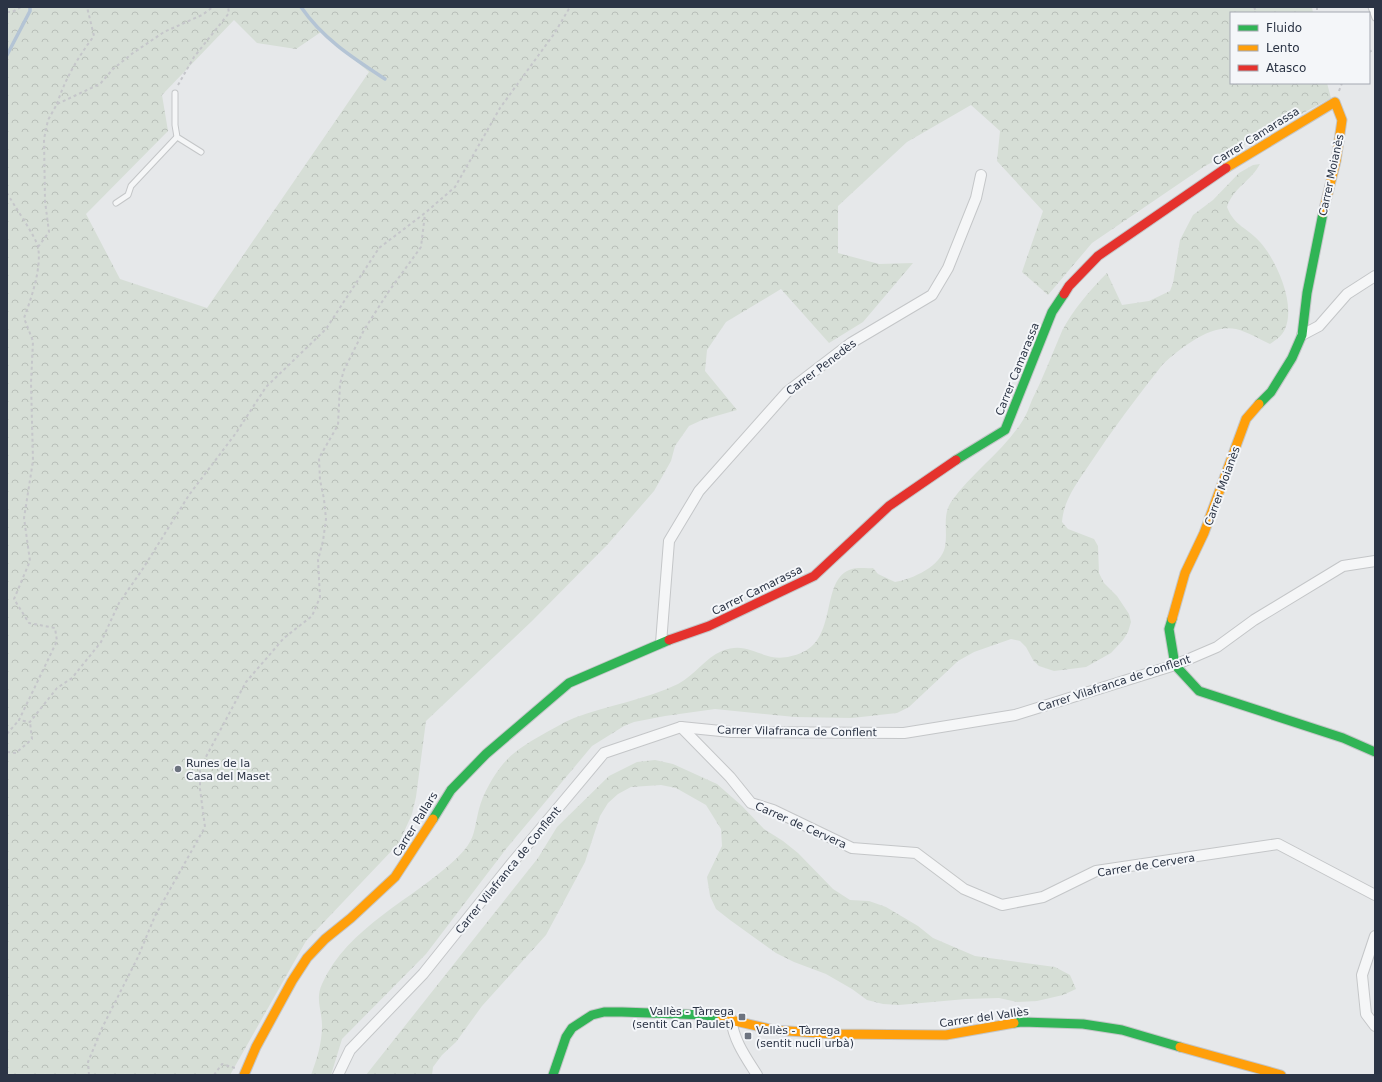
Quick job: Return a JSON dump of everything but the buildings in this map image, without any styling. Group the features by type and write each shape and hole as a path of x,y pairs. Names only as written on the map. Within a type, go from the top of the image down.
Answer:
{"street":[{"name":"Carrer Moianès","path":"1175,665 1169,629 1185,573 1204,533 1246,419 1271,392 1292,358 1302,335 1307,293 1321,221 1336,161 1342,120 1335,102"},
{"name":"Carrer Camarassa","path":"661,643 709,626 814,576 889,506 937,471 1005,430 1026,381 1052,312 1069,286 1098,256 1214,175 1335,102"},
{"name":"Carrer Penedès","path":"661,643 669,541 700,491 787,392 851,343 932,295 948,268 976,198 981,175"},
{"path":"1302,335 1319,326 1347,294 1375,276"},
{"name":"Carrer Vilafranca de Conflent","path":"338,1075 350,1050 423,974 512,863 604,753 681,727 731,732 904,733 1015,715 1175,665 1217,647 1254,620 1343,566 1375,561"},
{"name":"Carrer Pallars","path":"244,1074 256,1047 292,981 308,958 325,939 351,918 395,878 451,790 486,754 569,683 661,643"},
{"path":"1175,665 1199,691 1343,738 1375,752"},
{"name":"Carrer de Cervera","path":"681,727 730,777 751,803 773,810 852,848 916,853 964,889 1002,905 1043,897 1096,872 1278,844 1375,895"},
{"path":"1375,936 1362,975 1366,1014 1375,1026"},
{"name":"Carrer del Vallès","path":"553,1075 566,1037 577,1025 592,1015 604,1012 706,1015 732,1019 784,1031 834,1034 921,1036 946,1035 1022,1022 1083,1024 1122,1030 1281,1075"},
{"path":"732,1019 733,1032 737,1044 757,1075"}],"lane":[{"path":"1371,7 1375,18"},
{"path":"175,92 175,125 177,137 201,152"},
{"path":"116,203 128,194 131,186 177,137"}],"path":[{"path":"7,12 12,12 21,7"},
{"path":"38,247 49,232 45,201 44,140 48,120 57,104 69,74 81,53 94,36 87,7"},
{"path":"57,104 100,84 113,69 133,53 164,32 202,15 213,7"},
{"path":"175,92 180,78 194,57 229,13 228,7"},
{"path":"7,752 16,753 32,739 30,722 57,688 72,678 101,642 119,603 142,570 189,495 236,433 266,386 326,329 379,248 425,213 455,187 500,108 554,34 570,7"},
{"path":"7,193 38,247 38,262 32,296 24,318 33,341 31,382 33,461 24,518 30,561 14,599 29,623 55,628 57,641 19,720 7,734"},
{"path":"89,1075 88,1062 102,1028 138,957 155,916 205,827 200,789 200,768 246,682 284,638 312,616 320,597 318,560 323,541 326,519 320,480 319,458 338,425 340,384 344,370 364,330 389,291 421,247 425,213"},
{"path":"19,720 30,722"},
{"path":"214,1075 222,1064 233,1067 244,1074"}],"green space":[{"path":"7,7 1312,7 1313,12 1230,12 1230,84 1327,84 1331,98 1205,166 1092,243 1048,295 1022,272 1043,211 997,161 1000,131 971,105 907,142 838,206 838,253 879,264 913,263 863,322 829,343 781,289 726,322 707,350 705,371 737,410 702,420 689,426 675,446 671,461 654,491 608,544 532,621 426,721 416,797 412,814 399,843 306,941 230,1075 7,1075","holes":["234,20 257,43 296,49 321,32 369,72 207,308 120,279 86,214 168,131 162,95"]},
{"path":"1260,164 1233,195 1227,207 1233,219 1260,242 1273,260 1283,283 1286,295 1288,319 1284,331 1270,344 1236,329 1226,328 1206,334 1178,351 1163,364 1134,401 1076,485 1065,506 1062,522 1068,529 1094,539 1098,546 1099,573 1104,583 1117,596 1129,614 1131,622 1128,632 1111,653 1086,667 1054,671 1039,666 1020,641 1011,639 974,652 958,661 909,707 897,713 852,718 795,717 715,709 665,716 634,722 624,726 592,746 506,849 426,954 342,1039 331,1075 311,1075 321,1039 322,1020 319,1000 320,989 333,964 364,930 440,873 468,846 473,835 479,809 486,791 499,769 511,756 520,748 574,718 653,694 678,684 690,676 710,658 722,651 733,648 743,648 778,658 790,657 803,652 814,644 821,634 836,584 842,574 852,569 873,568 878,574 895,582 918,575 932,566 938,560 945,547 948,507 968,481 1007,442 1023,420 1062,331 1082,300 1107,273 1122,305 1149,301 1170,291 1173,283 1180,240 1193,215 1213,200 1239,173 1253,165"},
{"path":"655,760 673,764 717,784 742,806 764,829 798,853 833,889 850,900 869,901 886,907 918,926 933,938 975,956 1055,967 1070,975 1076,989 1063,995 1037,1001 1017,1002 999,998 966,999 899,1005 883,1004 867,1000 852,989 826,974 794,962 776,953 716,909 710,896 707,877 722,846 721,829 706,805 676,788 661,785 631,787 618,794 608,803 600,816 585,862 546,935 482,1006 456,1042 442,1055 433,1067 432,1075 366,1075 538,858 557,827 609,776 637,762"}],"waterway":[{"path":"7,55 30,11 30,7"},
{"path":"301,7 319,29 339,47 385,79"}],"traffic: fast":[{"path":"1259,404 1271,392 1292,358 1302,335 1307,293 1323,213"},
{"path":"956,460 1005,430 1052,312 1064,294"},
{"path":"1172,619 1169,629 1175,665 1199,691 1343,738 1375,752"},
{"path":"433,819 451,790 486,754 569,683 669,640"},
{"path":"553,1075 566,1037 572,1028 592,1015 604,1012 622,1012 705,1015 722,1018"},
{"path":"1014,1023 1083,1024 1122,1030 1180,1047"}],"traffic: slow":[{"path":"1226,168 1335,102 1342,120 1336,161 1323,213"},
{"path":"1172,619 1185,573 1204,533 1246,419 1259,404"},
{"path":"244,1075 256,1047 292,981 307,958 325,939 351,918 395,877 433,819"},
{"path":"722,1018 774,1030 833,1034 946,1035 1014,1023"},
{"path":"1180,1047 1281,1075"}],"traffic: jam":[{"path":"1064,294 1069,286 1098,256 1226,168"},
{"path":"669,640 709,626 814,576 889,506 956,460"}],"place":[{"name":"Runes de la Casa del Maset","path":"178,769"},
{"name":"Vallès - Tàrrega (sentit Can Paulet)","path":"742,1017"},
{"name":"Vallès - Tàrrega (sentit nucli urbà)","path":"748,1036"}]}
